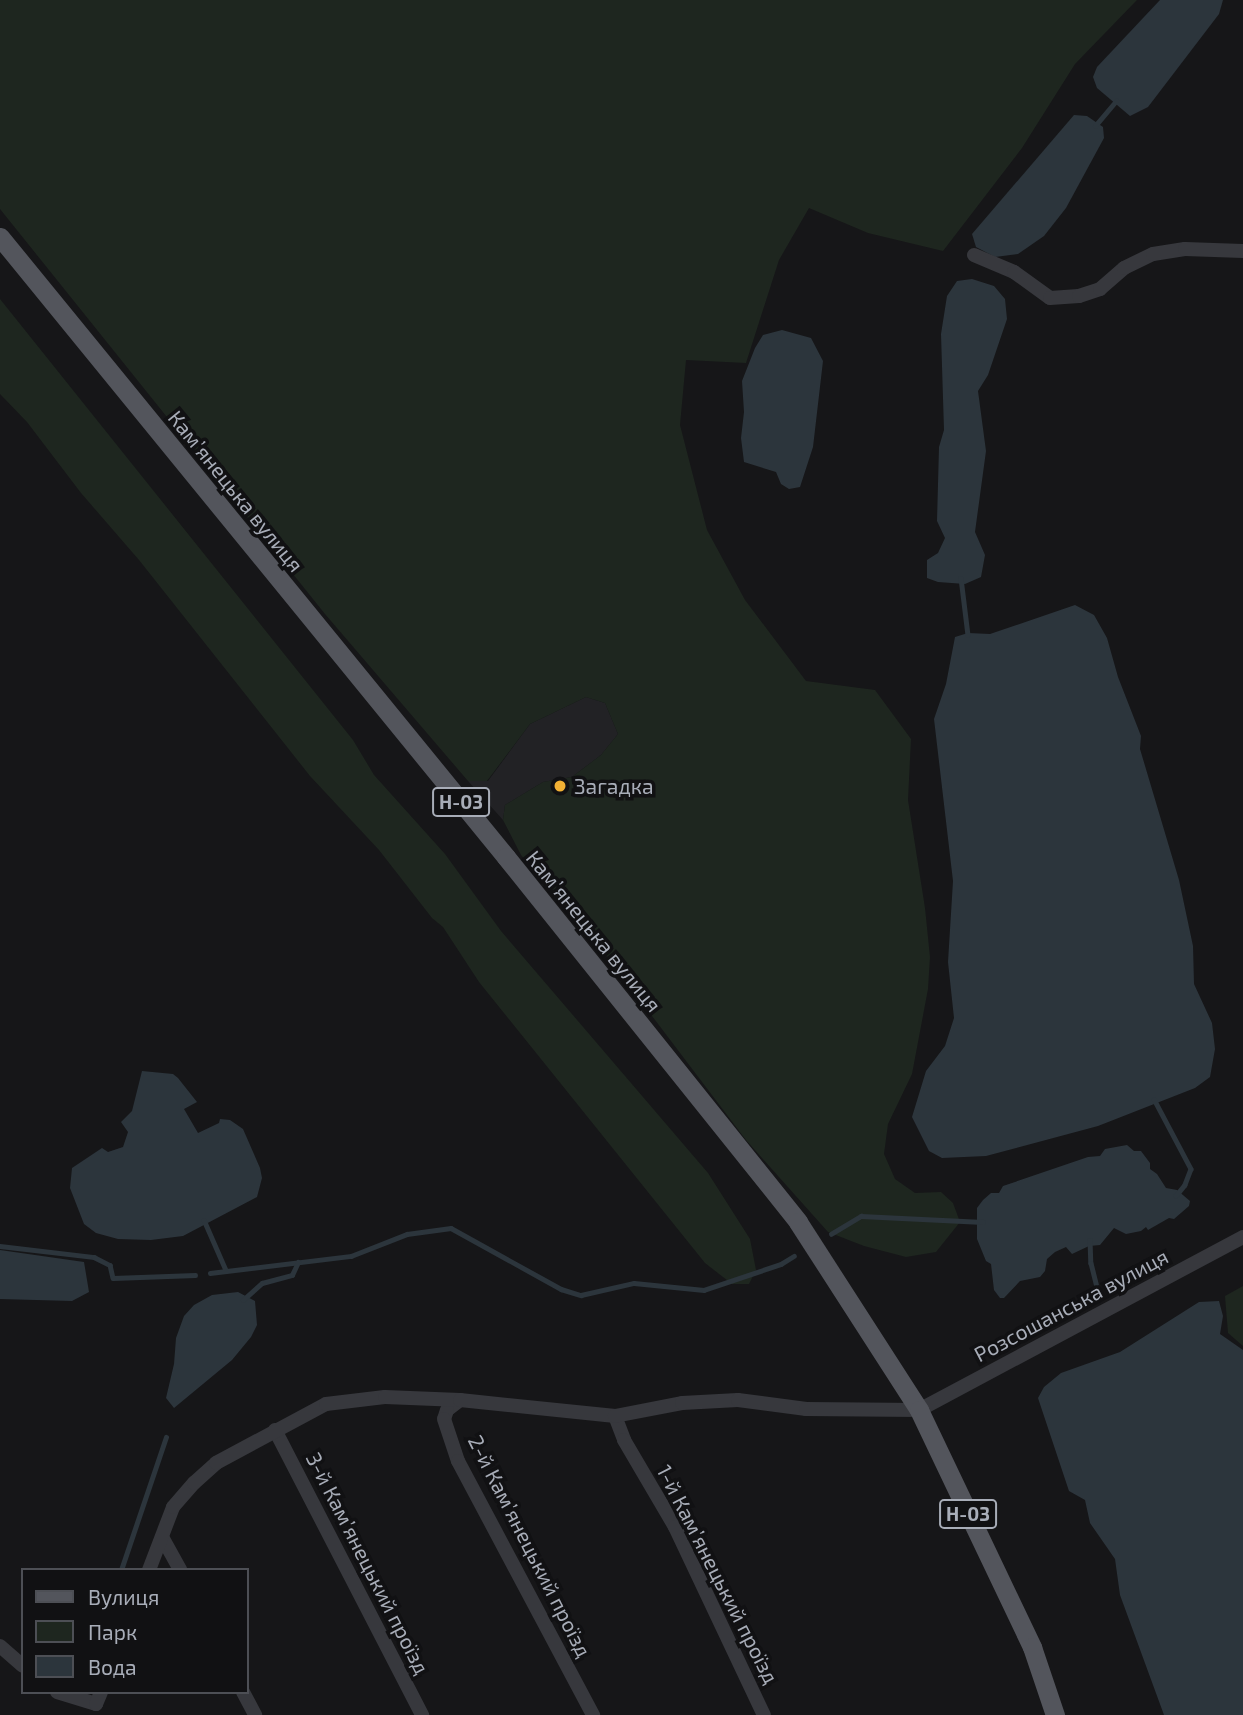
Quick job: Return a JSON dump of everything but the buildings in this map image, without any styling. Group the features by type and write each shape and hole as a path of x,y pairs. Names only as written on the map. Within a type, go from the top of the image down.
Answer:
{"main road":[{"name":"Камʼянецька вулиця","path":"0,237 506,858 798,1222 919,1410 1032,1647 1055,1715"}],"street":[{"path":"974,255 1014,272 1050,298 1079,296 1100,289 1124,268 1153,254 1185,249 1243,251"},
{"name":"Розсошанська вулиця","path":"919,1410 1243,1237"},
{"path":"150,1568 173,1507 194,1483 216,1463 326,1404 385,1398 460,1400 615,1416 713,1400 738,1400 806,1409 919,1410"},
{"name":"2-й Камʼянецький проїзд","path":"460,1400 447,1410 444,1419 458,1461 593,1715"},
{"name":"1-й Камʼянецький проїзд","path":"615,1416 624,1440 675,1527 764,1715"},
{"name":"3-й Камʼянецький проїзд","path":"275,1430 422,1715"},
{"path":"162,1536 179,1568"},
{"path":"0,1646 21,1664"},
{"path":"62,1694 98,1707"},
{"path":"244,1694 255,1715"}],"shaded area":[{"path":"586,697 605,703 618,734 601,755 572,777 543,782 505,805 503,820 468,781 488,781 530,724"}],"green space":[{"path":"0,0 1137,0 1075,64 1022,148 943,251 868,233 809,208 779,260 746,363 686,360 680,425 707,530 745,600 806,681 875,690 911,739 908,800 925,908 930,957 928,989 912,1074 888,1124 884,1154 895,1179 915,1193 941,1192 953,1203 960,1222 936,1252 906,1257 864,1246 828,1232 746,1140 602,950 521,855 503,820 505,805 543,782 572,777 601,755 618,734 605,703 586,697 530,724 487,781 468,781 325,614 0,209"},
{"path":"0,299 353,740 374,775 445,854 501,931 708,1173 750,1239 756,1270 749,1284 732,1284 705,1263 479,982 443,927 432,918 379,850 310,776 139,560 81,493 27,422 0,394"},
{"path":"1243,1286 1243,1346 1228,1333 1225,1296"}],"water":[{"path":"1160,0 1223,0 1219,14 1148,107 1130,116 1097,88 1093,77 1097,67"},
{"path":"1074,115 1087,116 1103,127 1104,138 1066,208 1044,236 1018,254 995,257 976,247 972,234"},
{"path":"972,279 994,286 1005,299 1007,319 988,375 978,391 986,451 975,532 985,555 981,577 965,584 938,582 927,578 927,560 938,553 945,538 937,521 939,447 944,430 941,334 947,296 957,281"},
{"path":"782,330 811,338 823,361 813,447 800,487 789,489 781,484 776,472 744,462 741,438 744,412 742,381 763,335"},
{"path":"1075,605 1094,615 1107,638 1118,677 1141,736 1140,749 1179,880 1193,946 1194,984 1212,1023 1215,1049 1210,1077 1195,1088 1098,1126 986,1156 942,1158 929,1151 912,1117 926,1071 945,1046 954,1018 948,962 953,881 934,719 946,684 955,637 968,633 990,634"},
{"path":"142,1071 173,1074 178,1078 197,1102 184,1109 198,1133 219,1123 220,1119 230,1120 243,1129 260,1168 262,1178 257,1197 183,1236 151,1240 118,1239 96,1233 84,1224 70,1188 72,1168 102,1148 108,1152 123,1147 128,1132 121,1122 132,1111"},
{"path":"1127,1145 1134,1151 1141,1151 1150,1163 1150,1169 1157,1174 1166,1188 1177,1190 1190,1201 1189,1206 1174,1219 1169,1218 1148,1230 1146,1227 1141,1231 1126,1234 1114,1228 1100,1245 1089,1246 1072,1254 1066,1247 1055,1252 1047,1259 1045,1271 1040,1277 1020,1281 1004,1298 1000,1298 994,1290 991,1264 986,1261 977,1239 977,1208 983,1200 991,1193 999,1193 1003,1186 1088,1157 1100,1156 1105,1149"},
{"path":"0,1250 84,1262 89,1292 72,1301 0,1299"},
{"path":"238,1292 255,1301 257,1325 251,1337 232,1360 174,1408 166,1398 174,1364 176,1338 184,1316 194,1305 212,1295"},
{"path":"1219,1301 1223,1316 1220,1334 1243,1350 1243,1715 1164,1715 1120,1595 1115,1559 1090,1523 1085,1500 1069,1491 1038,1398 1044,1387 1061,1373 1120,1352 1199,1302"}],"waterway":[{"path":"1095,126 1116,101"},
{"path":"961,578 968,635"},
{"path":"1154,1099 1191,1169 1185,1185 1176,1196"},
{"path":"831,1234 861,1216 983,1222"},
{"path":"204,1220 226,1270"},
{"path":"210,1273 351,1256 407,1234 451,1228 561,1289 581,1295 634,1283 704,1290 781,1264 794,1256"},
{"path":"1090,1240 1091,1263 1098,1292"},
{"path":"0,1246 94,1257 110,1265 113,1278 195,1275"},
{"path":"243,1300 262,1283 292,1275 298,1262"},
{"path":"122,1568 166,1437"}],"place":[{"name":"Загадка","path":"560,786"}]}
